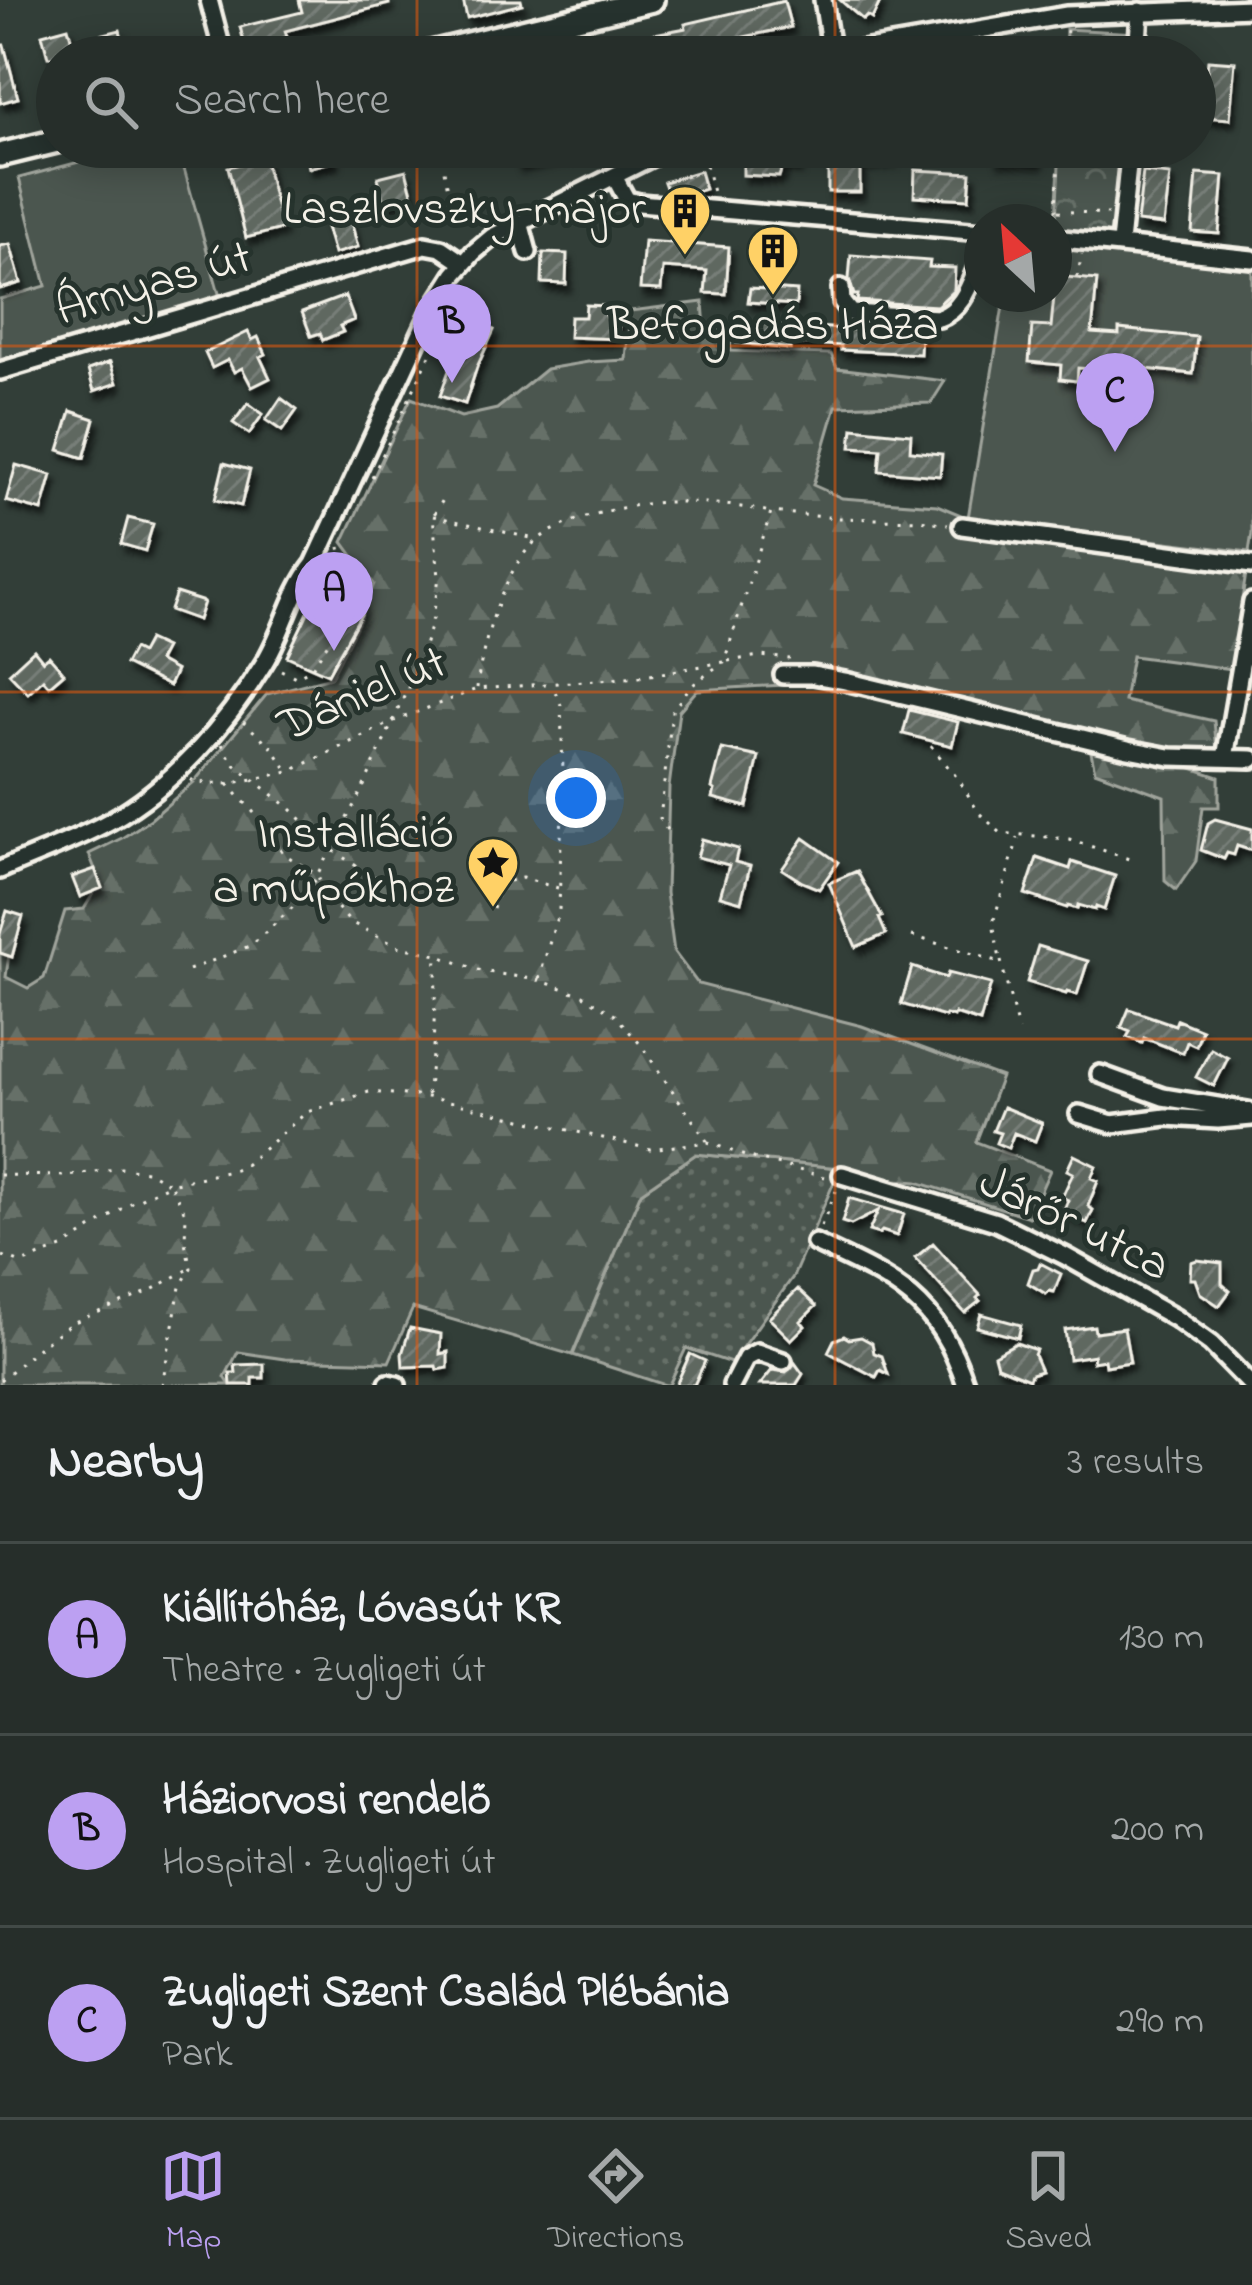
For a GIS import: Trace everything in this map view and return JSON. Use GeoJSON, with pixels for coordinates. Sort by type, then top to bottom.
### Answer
{"type":"FeatureCollection","features":[{"type":"Feature","properties":{"kind":"main road"},"geometry":{"type":"LineString","coordinates":[[502,36],[652,0]]}},
{"type":"Feature","properties":{"kind":"main road"},"geometry":{"type":"LineString","coordinates":[[0,155],[36,146]]}},
{"type":"Feature","properties":{"kind":"street"},"geometry":{"type":"LineString","coordinates":[[209,0],[218,36]]}},
{"type":"Feature","properties":{"kind":"street"},"geometry":{"type":"LineString","coordinates":[[823,0],[825,36]]}},
{"type":"Feature","properties":{"kind":"street"},"geometry":{"type":"LineString","coordinates":[[944,36],[1067,15],[1252,8]]}},
{"type":"Feature","properties":{"kind":"street"},"geometry":{"type":"LineString","coordinates":[[1138,36],[1140,11]]}},
{"type":"Feature","properties":{"kind":"street"},"geometry":{"type":"LineString","coordinates":[[0,869],[109,822],[182,767],[267,659],[430,314],[464,263],[483,244],[520,222],[630,168]]}},
{"type":"Feature","properties":{"kind":"street"},"geometry":{"type":"LineString","coordinates":[[1120,243],[1128,168]]}},
{"type":"Feature","properties":{"kind":"street"},"geometry":{"type":"LineString","coordinates":[[614,176],[627,200],[964,231]]}},
{"type":"Feature","properties":{"kind":"street"},"geometry":{"type":"LineString","coordinates":[[520,222],[528,252]]}},
{"type":"Feature","properties":{"kind":"street"},"geometry":{"type":"LineString","coordinates":[[1072,239],[1252,259]]}},
{"type":"Feature","properties":{"kind":"street","name":"Árnyas út"},"geometry":{"type":"LineString","coordinates":[[0,371],[424,245],[442,248],[464,263]]}},
{"type":"Feature","properties":{"kind":"street"},"geometry":{"type":"LineString","coordinates":[[841,288],[842,302],[850,313],[945,317],[964,294]]}},
{"type":"Feature","properties":{"kind":"street"},"geometry":{"type":"LineString","coordinates":[[962,526],[1252,565]]}},
{"type":"Feature","properties":{"kind":"street"},"geometry":{"type":"LineString","coordinates":[[1225,758],[1252,602]]}},
{"type":"Feature","properties":{"kind":"street"},"geometry":{"type":"LineString","coordinates":[[783,675],[845,681],[1170,757],[1252,759]]}},
{"type":"Feature","properties":{"kind":"street"},"geometry":{"type":"LineString","coordinates":[[1100,1073],[1163,1096],[1252,1114]]}},
{"type":"Feature","properties":{"kind":"street"},"geometry":{"type":"LineString","coordinates":[[1079,1114],[1112,1124],[1252,1114]]}},
{"type":"Feature","properties":{"kind":"street","name":"Járőr utca"},"geometry":{"type":"LineString","coordinates":[[842,1175],[996,1222],[1065,1256],[1175,1318],[1210,1344],[1251,1385]]}},
{"type":"Feature","properties":{"kind":"street"},"geometry":{"type":"LineString","coordinates":[[815,1243],[888,1277],[918,1301],[944,1334],[966,1385]]}},
{"type":"Feature","properties":{"kind":"street"},"geometry":{"type":"LineString","coordinates":[[732,1385],[746,1358],[757,1352],[783,1360]]}},
{"type":"Feature","properties":{"kind":"path"},"geometry":{"type":"LineString","coordinates":[[1066,36],[1067,15]]}},
{"type":"Feature","properties":{"kind":"path"},"geometry":{"type":"LineString","coordinates":[[444,168],[457,226]]}},
{"type":"Feature","properties":{"kind":"path"},"geometry":{"type":"LineString","coordinates":[[707,168],[718,211]]}},
{"type":"Feature","properties":{"kind":"path"},"geometry":{"type":"LineString","coordinates":[[1056,204],[1059,168]]}},
{"type":"Feature","properties":{"kind":"path"},"geometry":{"type":"LineString","coordinates":[[1072,212],[1112,214]]}},
{"type":"Feature","properties":{"kind":"path"},"geometry":{"type":"LineString","coordinates":[[1086,220],[1088,213]]}},
{"type":"Feature","properties":{"kind":"path"},"geometry":{"type":"LineString","coordinates":[[1077,278],[1082,255]]}},
{"type":"Feature","properties":{"kind":"path"},"geometry":{"type":"LineString","coordinates":[[189,970],[252,944],[307,894],[394,722],[434,618],[439,577],[433,516],[446,495]]}},
{"type":"Feature","properties":{"kind":"path"},"geometry":{"type":"LineString","coordinates":[[477,689],[480,662],[517,561],[537,539],[577,520],[666,502],[962,526]]}},
{"type":"Feature","properties":{"kind":"path"},"geometry":{"type":"LineString","coordinates":[[667,830],[660,819],[672,711],[690,687],[724,662],[771,512]]}},
{"type":"Feature","properties":{"kind":"path"},"geometry":{"type":"LineString","coordinates":[[433,516],[537,539]]}},
{"type":"Feature","properties":{"kind":"path"},"geometry":{"type":"LineString","coordinates":[[276,668],[296,677],[311,669],[334,634],[352,589],[350,563],[341,557],[339,545]]}},
{"type":"Feature","properties":{"kind":"path","name":"Dániel út"},"geometry":{"type":"LineString","coordinates":[[182,767],[194,782],[227,784],[289,772],[477,689],[639,677],[760,656],[790,659]]}},
{"type":"Feature","properties":{"kind":"path"},"geometry":{"type":"LineString","coordinates":[[538,980],[559,910],[560,888],[561,705],[551,683]]}},
{"type":"Feature","properties":{"kind":"path"},"geometry":{"type":"LineString","coordinates":[[243,722],[270,745],[289,772]]}},
{"type":"Feature","properties":{"kind":"path"},"geometry":{"type":"LineString","coordinates":[[221,742],[233,763],[291,809],[331,849],[370,876],[430,884]]}},
{"type":"Feature","properties":{"kind":"path"},"geometry":{"type":"LineString","coordinates":[[931,746],[1001,833],[1069,839],[1136,861]]}},
{"type":"Feature","properties":{"kind":"path"},"geometry":{"type":"LineString","coordinates":[[227,784],[284,854],[317,875],[328,897],[350,922],[397,946],[583,995],[615,1015],[708,1142]]}},
{"type":"Feature","properties":{"kind":"path"},"geometry":{"type":"LineString","coordinates":[[1018,837],[993,923],[1018,1031]]}},
{"type":"Feature","properties":{"kind":"path"},"geometry":{"type":"LineString","coordinates":[[493,909],[500,883],[522,878],[560,888]]}},
{"type":"Feature","properties":{"kind":"path"},"geometry":{"type":"LineString","coordinates":[[912,937],[1000,959]]}},
{"type":"Feature","properties":{"kind":"path"},"geometry":{"type":"LineString","coordinates":[[427,1097],[437,955]]}},
{"type":"Feature","properties":{"kind":"path"},"geometry":{"type":"LineString","coordinates":[[0,1256],[21,1263],[62,1248],[170,1184],[240,1169],[307,1112],[369,1092],[427,1097],[650,1149],[708,1142],[829,1178],[842,1175]]}},
{"type":"Feature","properties":{"kind":"path"},"geometry":{"type":"LineString","coordinates":[[0,1175],[69,1176],[121,1168],[147,1171],[170,1184],[186,1214],[184,1242],[191,1268],[180,1287],[162,1385]]}},
{"type":"Feature","properties":{"kind":"path"},"geometry":{"type":"LineString","coordinates":[[815,1243],[842,1175]]}},
{"type":"Feature","properties":{"kind":"path"},"geometry":{"type":"LineString","coordinates":[[0,1380],[72,1323],[148,1292],[191,1268]]}},
{"type":"Feature","properties":{"kind":"green space"},"geometry":{"type":"Polygon","coordinates":[[[1066,29],[1135,33],[1135,36],[1066,36],[1066,29]]]}},
{"type":"Feature","properties":{"kind":"green space"},"geometry":{"type":"Polygon","coordinates":[[[56,168],[184,168],[220,297],[0,360],[0,299],[46,286],[19,178],[56,168]]]}},
{"type":"Feature","properties":{"kind":"green space"},"geometry":{"type":"Polygon","coordinates":[[[1059,168],[1125,168],[1120,243],[1072,239],[1072,204],[1057,204],[1059,168]]]}},
{"type":"Feature","properties":{"kind":"green space"},"geometry":{"type":"Polygon","coordinates":[[[1072,249],[1252,269],[1249,552],[968,518],[1002,312],[1072,312],[1072,249]]]}},
{"type":"Feature","properties":{"kind":"green space"},"geometry":{"type":"Polygon","coordinates":[[[703,302],[705,329],[729,328],[731,351],[831,354],[837,368],[945,381],[931,403],[836,406],[813,485],[842,498],[937,505],[968,518],[1249,552],[1232,669],[1132,656],[1124,701],[1214,721],[1217,750],[1194,752],[1192,768],[1219,777],[1219,807],[1203,807],[1196,861],[1176,890],[1165,881],[1164,796],[1095,771],[1087,733],[835,682],[697,690],[679,711],[669,787],[666,893],[674,952],[698,984],[862,1026],[1001,1077],[976,1142],[1050,1170],[1029,1217],[917,1182],[860,1177],[840,1168],[696,1154],[641,1192],[572,1355],[413,1308],[389,1362],[285,1359],[238,1352],[225,1377],[230,1385],[0,1385],[0,944],[9,954],[6,977],[28,988],[44,978],[65,911],[84,909],[100,882],[89,854],[151,819],[194,782],[267,694],[331,677],[374,584],[343,542],[411,398],[461,417],[497,409],[546,369],[626,360],[630,311],[703,302]]]}},
{"type":"Feature","properties":{"kind":"green space"},"geometry":{"type":"Polygon","coordinates":[[[696,1154],[840,1168],[793,1277],[731,1363],[686,1348],[669,1385],[573,1355],[641,1192],[696,1154]]]}},
{"type":"Feature","properties":{"kind":"building"},"geometry":{"type":"Polygon","coordinates":[[[299,0],[389,0],[389,4],[285,31],[287,36],[242,36],[240,27],[302,12],[299,0]]]}},
{"type":"Feature","properties":{"kind":"building"},"geometry":{"type":"Polygon","coordinates":[[[463,0],[521,0],[522,4],[467,18],[463,0]]]}},
{"type":"Feature","properties":{"kind":"building"},"geometry":{"type":"Polygon","coordinates":[[[840,0],[881,0],[872,19],[863,20],[840,0]]]}},
{"type":"Feature","properties":{"kind":"building"},"geometry":{"type":"Polygon","coordinates":[[[784,1],[791,27],[749,36],[644,36],[686,28],[685,24],[784,1]]]}},
{"type":"Feature","properties":{"kind":"building"},"geometry":{"type":"Polygon","coordinates":[[[68,27],[70,36],[43,36],[68,27]]]}},
{"type":"Feature","properties":{"kind":"building"},"geometry":{"type":"Polygon","coordinates":[[[0,45],[4,45],[18,98],[0,103],[0,45]]]}},
{"type":"Feature","properties":{"kind":"building"},"geometry":{"type":"Polygon","coordinates":[[[1216,61],[1235,62],[1230,119],[1216,118],[1216,61]]]}},
{"type":"Feature","properties":{"kind":"building"},"geometry":{"type":"Polygon","coordinates":[[[228,168],[267,168],[282,229],[246,238],[228,168]]]}},
{"type":"Feature","properties":{"kind":"building"},"geometry":{"type":"Polygon","coordinates":[[[743,168],[782,168],[779,177],[743,175],[743,168]]]}},
{"type":"Feature","properties":{"kind":"building"},"geometry":{"type":"Polygon","coordinates":[[[828,168],[860,168],[860,192],[828,192],[828,168]]]}},
{"type":"Feature","properties":{"kind":"building"},"geometry":{"type":"Polygon","coordinates":[[[406,170],[413,197],[384,204],[378,177],[406,170]]]}},
{"type":"Feature","properties":{"kind":"building"},"geometry":{"type":"Polygon","coordinates":[[[915,170],[971,173],[969,199],[914,196],[915,170]]]}},
{"type":"Feature","properties":{"kind":"building"},"geometry":{"type":"Polygon","coordinates":[[[700,171],[705,189],[686,195],[668,193],[664,182],[700,171]]]}},
{"type":"Feature","properties":{"kind":"building"},"geometry":{"type":"Polygon","coordinates":[[[1143,172],[1170,175],[1164,225],[1137,222],[1143,172]]]}},
{"type":"Feature","properties":{"kind":"building"},"geometry":{"type":"Polygon","coordinates":[[[1197,174],[1224,176],[1219,234],[1192,232],[1197,174]]]}},
{"type":"Feature","properties":{"kind":"building"},"geometry":{"type":"Polygon","coordinates":[[[345,200],[358,247],[334,254],[320,207],[345,200]]]}},
{"type":"Feature","properties":{"kind":"building","name":"Laszlovszky-major"},"geometry":{"type":"Polygon","coordinates":[[[644,241],[729,247],[726,294],[705,293],[707,271],[663,268],[661,290],[640,289],[644,241]]]}},
{"type":"Feature","properties":{"kind":"building"},"geometry":{"type":"Polygon","coordinates":[[[10,244],[21,283],[0,289],[0,246],[10,244]]]}},
{"type":"Feature","properties":{"kind":"building"},"geometry":{"type":"Polygon","coordinates":[[[543,253],[567,254],[566,284],[542,283],[543,253]]]}},
{"type":"Feature","properties":{"kind":"building"},"geometry":{"type":"Polygon","coordinates":[[[851,255],[930,261],[929,267],[955,268],[954,290],[937,306],[857,301],[849,279],[851,255]]]}},
{"type":"Feature","properties":{"kind":"building"},"geometry":{"type":"Polygon","coordinates":[[[1072,278],[1097,280],[1092,333],[1119,335],[1119,329],[1197,337],[1193,374],[1108,365],[1108,370],[1078,368],[1077,381],[1060,379],[1061,365],[1029,362],[1032,326],[1051,327],[1052,312],[1072,312],[1072,278]]]}},
{"type":"Feature","properties":{"kind":"building","name":"Befogadás Háza"},"geometry":{"type":"Polygon","coordinates":[[[750,288],[797,291],[796,305],[748,302],[750,288]]]}},
{"type":"Feature","properties":{"kind":"building"},"geometry":{"type":"Polygon","coordinates":[[[345,296],[354,320],[340,326],[343,332],[323,340],[320,333],[311,336],[302,312],[345,296]]]}},
{"type":"Feature","properties":{"kind":"building"},"geometry":{"type":"Polygon","coordinates":[[[586,305],[606,306],[606,317],[619,318],[618,339],[569,337],[570,317],[585,317],[586,305]]]}},
{"type":"Feature","properties":{"kind":"building"},"geometry":{"type":"Polygon","coordinates":[[[472,320],[494,330],[465,404],[440,396],[472,320]]]}},
{"type":"Feature","properties":{"kind":"building"},"geometry":{"type":"Polygon","coordinates":[[[739,322],[921,334],[920,354],[737,343],[739,322]]]}},
{"type":"Feature","properties":{"kind":"building"},"geometry":{"type":"Polygon","coordinates":[[[248,332],[252,340],[258,337],[266,354],[260,357],[270,378],[252,387],[242,368],[234,372],[228,360],[212,368],[205,353],[248,332]]]}},
{"type":"Feature","properties":{"kind":"building"},"geometry":{"type":"Polygon","coordinates":[[[110,362],[117,383],[94,391],[88,370],[110,362]]]}},
{"type":"Feature","properties":{"kind":"building"},"geometry":{"type":"Polygon","coordinates":[[[281,398],[297,410],[282,431],[266,420],[281,398]]]}},
{"type":"Feature","properties":{"kind":"building"},"geometry":{"type":"Polygon","coordinates":[[[248,403],[263,414],[249,434],[233,423],[248,403]]]}},
{"type":"Feature","properties":{"kind":"building"},"geometry":{"type":"Polygon","coordinates":[[[71,411],[95,419],[84,458],[59,450],[71,411]]]}},
{"type":"Feature","properties":{"kind":"building"},"geometry":{"type":"Polygon","coordinates":[[[853,428],[911,434],[910,451],[942,454],[940,476],[879,471],[881,449],[851,447],[853,428]]]}},
{"type":"Feature","properties":{"kind":"building"},"geometry":{"type":"Polygon","coordinates":[[[224,463],[250,470],[241,506],[215,500],[224,463]]]}},
{"type":"Feature","properties":{"kind":"building"},"geometry":{"type":"Polygon","coordinates":[[[16,465],[52,475],[42,511],[6,501],[16,465]]]}},
{"type":"Feature","properties":{"kind":"building"},"geometry":{"type":"Polygon","coordinates":[[[128,518],[153,524],[145,551],[121,544],[128,518]]]}},
{"type":"Feature","properties":{"kind":"building"},"geometry":{"type":"Polygon","coordinates":[[[337,568],[346,572],[349,583],[343,595],[361,602],[361,614],[328,674],[287,656],[327,573],[337,568]]]}},
{"type":"Feature","properties":{"kind":"building"},"geometry":{"type":"Polygon","coordinates":[[[176,593],[204,602],[198,620],[170,610],[176,593]]]}},
{"type":"Feature","properties":{"kind":"building"},"geometry":{"type":"Polygon","coordinates":[[[148,640],[165,648],[158,661],[176,671],[169,686],[125,664],[133,649],[141,653],[148,640]]]}},
{"type":"Feature","properties":{"kind":"building"},"geometry":{"type":"Polygon","coordinates":[[[34,650],[43,661],[49,656],[64,673],[49,686],[43,679],[28,693],[9,673],[34,650]]]}},
{"type":"Feature","properties":{"kind":"building"},"geometry":{"type":"Polygon","coordinates":[[[909,710],[958,722],[952,746],[903,734],[909,710]]]}},
{"type":"Feature","properties":{"kind":"building"},"geometry":{"type":"Polygon","coordinates":[[[722,749],[759,757],[747,807],[713,798],[722,749]]]}},
{"type":"Feature","properties":{"kind":"building"},"geometry":{"type":"Polygon","coordinates":[[[1215,819],[1252,829],[1252,851],[1237,846],[1234,855],[1227,853],[1224,859],[1201,850],[1208,823],[1215,819]]]}},
{"type":"Feature","properties":{"kind":"building"},"geometry":{"type":"Polygon","coordinates":[[[804,838],[838,862],[819,889],[782,869],[804,838]]]}},
{"type":"Feature","properties":{"kind":"building"},"geometry":{"type":"Polygon","coordinates":[[[702,839],[738,849],[735,862],[750,866],[741,902],[720,896],[729,865],[697,857],[702,839]]]}},
{"type":"Feature","properties":{"kind":"building"},"geometry":{"type":"Polygon","coordinates":[[[1037,858],[1070,869],[1072,862],[1115,876],[1104,910],[1067,908],[1025,894],[1037,858]]]}},
{"type":"Feature","properties":{"kind":"building"},"geometry":{"type":"Polygon","coordinates":[[[95,869],[102,888],[80,897],[72,877],[95,869]]]}},
{"type":"Feature","properties":{"kind":"building"},"geometry":{"type":"Polygon","coordinates":[[[857,871],[886,934],[856,947],[829,883],[857,871]]]}},
{"type":"Feature","properties":{"kind":"building"},"geometry":{"type":"Polygon","coordinates":[[[7,911],[23,916],[12,957],[0,953],[7,911]]]}},
{"type":"Feature","properties":{"kind":"building"},"geometry":{"type":"Polygon","coordinates":[[[1038,946],[1088,961],[1077,995],[1027,982],[1038,946]]]}},
{"type":"Feature","properties":{"kind":"building"},"geometry":{"type":"Polygon","coordinates":[[[912,967],[946,978],[948,973],[991,984],[980,1022],[901,1004],[912,967]]]}},
{"type":"Feature","properties":{"kind":"building"},"geometry":{"type":"Polygon","coordinates":[[[1129,1009],[1202,1030],[1196,1046],[1187,1042],[1183,1053],[1144,1038],[1142,1043],[1127,1037],[1130,1032],[1121,1028],[1129,1009]]]}},
{"type":"Feature","properties":{"kind":"building"},"geometry":{"type":"Polygon","coordinates":[[[1211,1049],[1228,1058],[1214,1086],[1196,1077],[1211,1049]]]}},
{"type":"Feature","properties":{"kind":"building"},"geometry":{"type":"Polygon","coordinates":[[[1003,1107],[1042,1123],[1035,1141],[1014,1133],[1008,1148],[996,1143],[1000,1133],[993,1131],[1003,1107]]]}},
{"type":"Feature","properties":{"kind":"building"},"geometry":{"type":"Polygon","coordinates":[[[1074,1155],[1096,1166],[1091,1178],[1098,1181],[1087,1223],[1063,1212],[1068,1200],[1062,1197],[1073,1173],[1067,1170],[1074,1155]]]}},
{"type":"Feature","properties":{"kind":"building"},"geometry":{"type":"Polygon","coordinates":[[[849,1198],[904,1214],[897,1236],[869,1231],[878,1211],[851,1225],[842,1222],[849,1198]]]}},
{"type":"Feature","properties":{"kind":"building"},"geometry":{"type":"Polygon","coordinates":[[[933,1243],[980,1295],[980,1301],[965,1313],[915,1258],[933,1243]]]}},
{"type":"Feature","properties":{"kind":"building"},"geometry":{"type":"Polygon","coordinates":[[[1191,1262],[1222,1263],[1222,1284],[1230,1291],[1219,1306],[1190,1279],[1191,1262]]]}},
{"type":"Feature","properties":{"kind":"building"},"geometry":{"type":"Polygon","coordinates":[[[1040,1263],[1061,1274],[1054,1292],[1046,1294],[1028,1283],[1040,1263]]]}},
{"type":"Feature","properties":{"kind":"building"},"geometry":{"type":"Polygon","coordinates":[[[798,1289],[816,1306],[791,1340],[769,1318],[798,1289]]]}},
{"type":"Feature","properties":{"kind":"building"},"geometry":{"type":"Polygon","coordinates":[[[981,1314],[1021,1325],[1018,1338],[977,1327],[981,1314]]]}},
{"type":"Feature","properties":{"kind":"building"},"geometry":{"type":"Polygon","coordinates":[[[1094,1326],[1095,1332],[1124,1328],[1130,1362],[1105,1366],[1104,1360],[1093,1362],[1094,1355],[1069,1359],[1065,1330],[1094,1326]]]}},
{"type":"Feature","properties":{"kind":"building"},"geometry":{"type":"Polygon","coordinates":[[[410,1328],[441,1334],[440,1354],[448,1352],[448,1368],[403,1367],[410,1328]]]}},
{"type":"Feature","properties":{"kind":"building"},"geometry":{"type":"Polygon","coordinates":[[[844,1336],[872,1343],[888,1374],[880,1370],[876,1377],[828,1352],[834,1340],[844,1336]]]}},
{"type":"Feature","properties":{"kind":"building"},"geometry":{"type":"Polygon","coordinates":[[[1016,1343],[1036,1350],[1041,1371],[1029,1379],[997,1366],[994,1355],[1016,1343]]]}},
{"type":"Feature","properties":{"kind":"building"},"geometry":{"type":"Polygon","coordinates":[[[690,1354],[705,1361],[694,1385],[676,1385],[690,1354]]]}},
{"type":"Feature","properties":{"kind":"building"},"geometry":{"type":"Polygon","coordinates":[[[795,1363],[803,1374],[796,1385],[760,1385],[772,1370],[786,1372],[795,1363]]]}},
{"type":"Feature","properties":{"kind":"building"},"geometry":{"type":"Polygon","coordinates":[[[264,1364],[264,1378],[253,1378],[253,1385],[231,1385],[235,1365],[264,1364]]]}},
{"type":"Feature","properties":{"kind":"place","name":"Laszlovszky-major"},"geometry":{"type":"Point","coordinates":[685,257]}},
{"type":"Feature","properties":{"kind":"place","name":"Befogadás Háza"},"geometry":{"type":"Point","coordinates":[773,297]}},
{"type":"Feature","properties":{"kind":"place","name":"Háziorvosi rendelő"},"geometry":{"type":"Point","coordinates":[452,383]}},
{"type":"Feature","properties":{"kind":"place","name":"Zugligeti Szent Család Plébánia"},"geometry":{"type":"Point","coordinates":[1115,452]}},
{"type":"Feature","properties":{"kind":"place","name":"Kiállítóház, Lóvasút KR"},"geometry":{"type":"Point","coordinates":[334,651]}},
{"type":"Feature","properties":{"kind":"place","name":"Installáció a műpókhoz"},"geometry":{"type":"Point","coordinates":[493,909]}}]}
